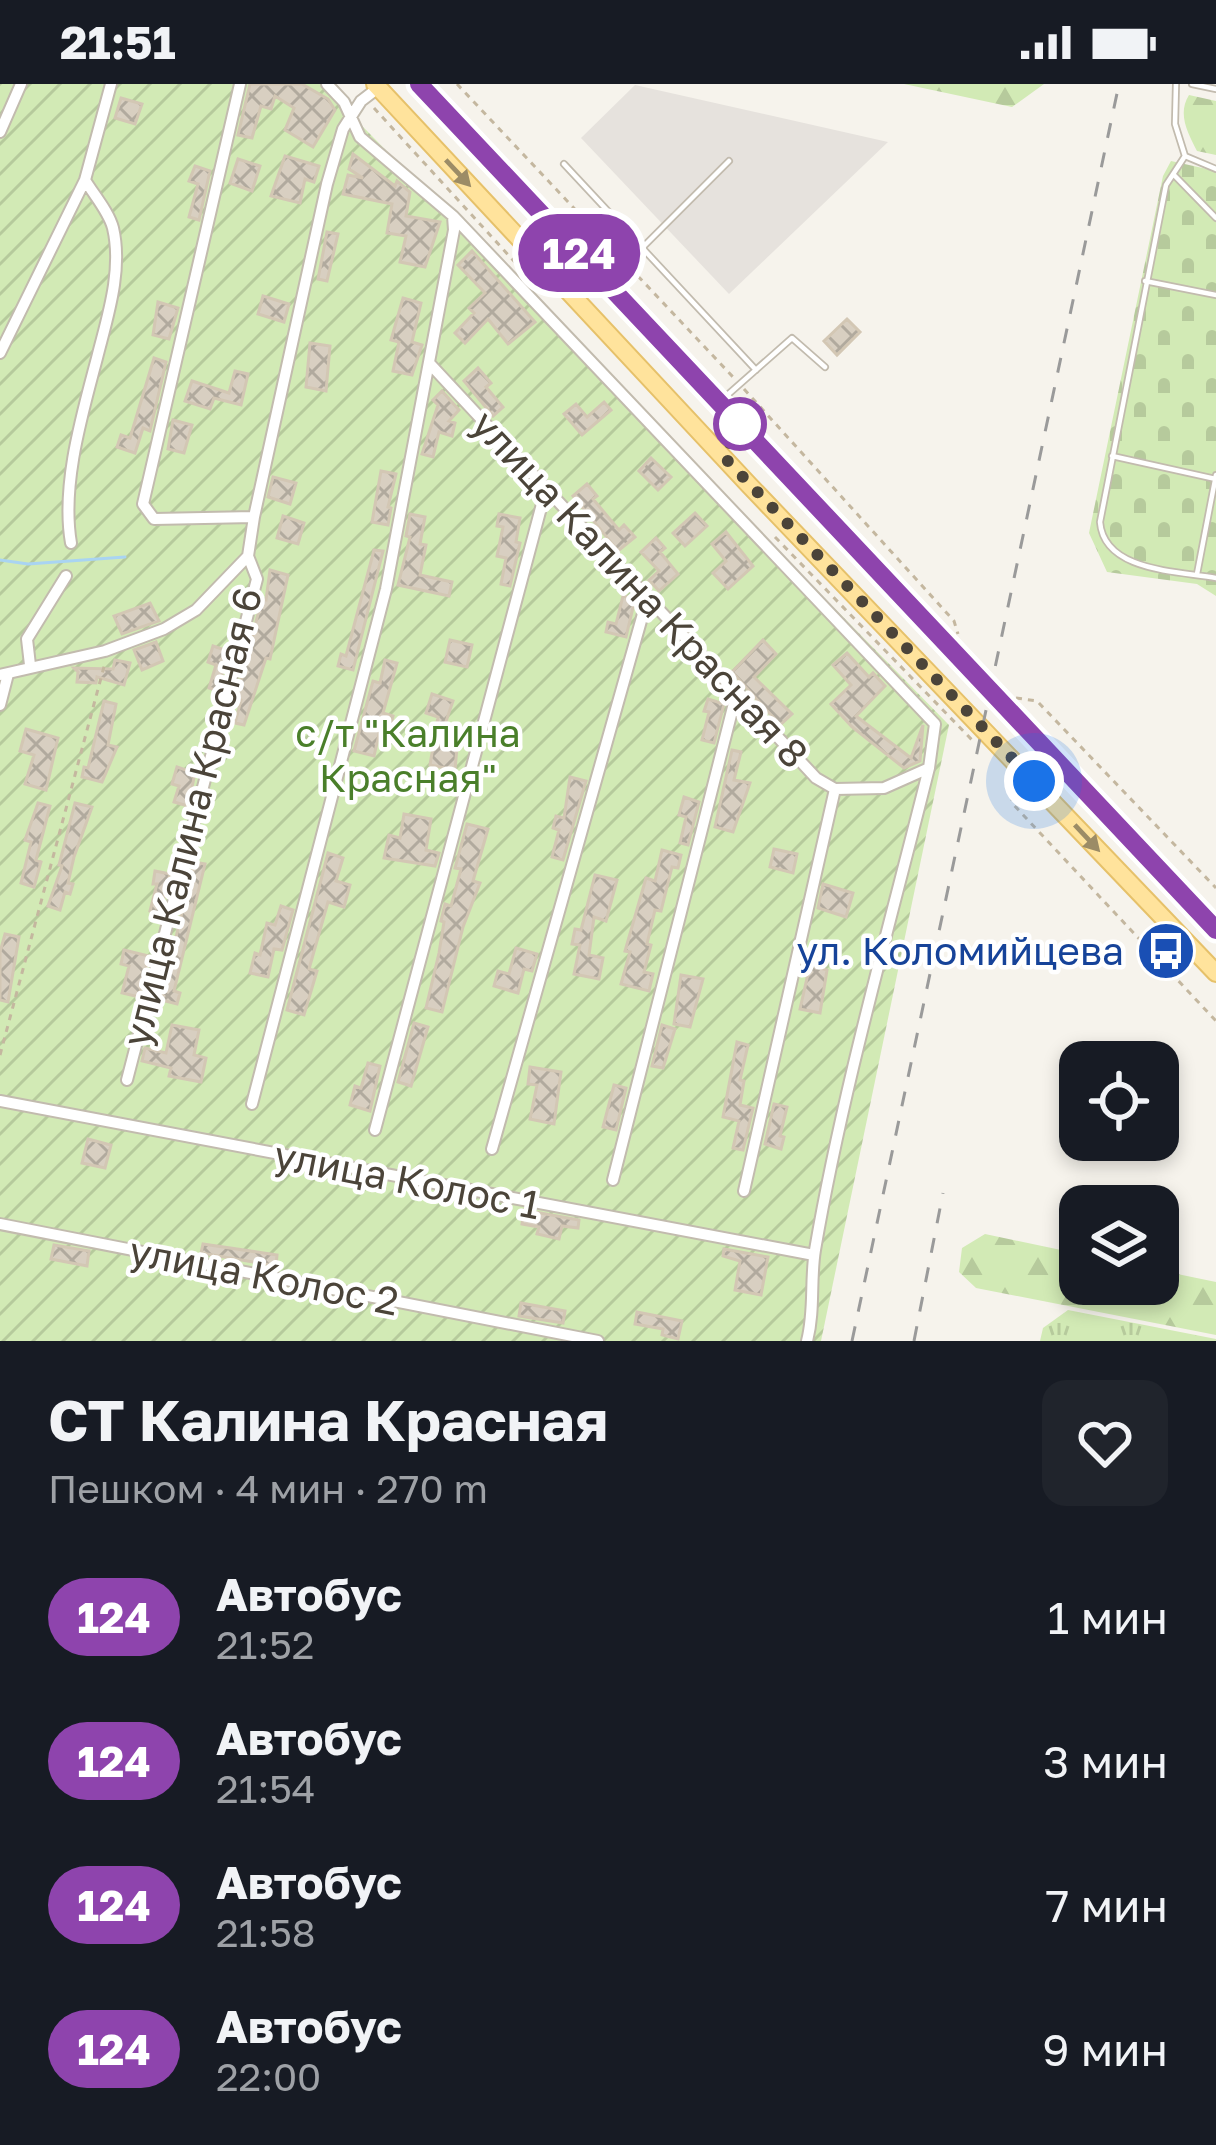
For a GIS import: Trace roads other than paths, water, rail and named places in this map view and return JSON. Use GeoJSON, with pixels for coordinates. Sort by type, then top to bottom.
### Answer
{"type":"FeatureCollection","features":[{"type":"Feature","properties":{"kind":"main road"},"geometry":{"type":"LineString","coordinates":[[419,84],[1216,929]]}},
{"type":"Feature","properties":{"kind":"main road"},"geometry":{"type":"LineString","coordinates":[[376,86],[1216,973]]}},
{"type":"Feature","properties":{"kind":"street"},"geometry":{"type":"LineString","coordinates":[[0,132],[21,84]]}},
{"type":"Feature","properties":{"kind":"street"},"geometry":{"type":"LineString","coordinates":[[0,353],[85,180],[111,84]]}},
{"type":"Feature","properties":{"kind":"street"},"geometry":{"type":"LineString","coordinates":[[240,84],[142,504],[154,519],[254,518]]}},
{"type":"Feature","properties":{"kind":"street"},"geometry":{"type":"LineString","coordinates":[[327,84],[344,101],[360,137],[453,216],[934,724]]}},
{"type":"Feature","properties":{"kind":"street","name":"улица Калина Красная 6"},"geometry":{"type":"LineString","coordinates":[[127,1079],[256,579],[248,556],[254,518],[327,184],[348,117],[376,86]]}},
{"type":"Feature","properties":{"kind":"street"},"geometry":{"type":"LineString","coordinates":[[71,543],[66,514],[96,358],[108,321],[114,261],[111,221],[85,180]]}},
{"type":"Feature","properties":{"kind":"street"},"geometry":{"type":"LineString","coordinates":[[252,1104],[386,589],[453,216]]}},
{"type":"Feature","properties":{"kind":"street","name":"улица Калина Красная 8"},"geometry":{"type":"LineString","coordinates":[[430,364],[816,778],[835,789],[884,788],[928,768]]}},
{"type":"Feature","properties":{"kind":"street"},"geometry":{"type":"LineString","coordinates":[[375,1130],[549,490]]}},
{"type":"Feature","properties":{"kind":"street","name":"улица Калина Красная 6"},"geometry":{"type":"LineString","coordinates":[[4,675],[30,665],[104,651],[164,628],[196,610],[248,556]]}},
{"type":"Feature","properties":{"kind":"street"},"geometry":{"type":"LineString","coordinates":[[30,665],[27,639],[66,576]]}},
{"type":"Feature","properties":{"kind":"street"},"geometry":{"type":"LineString","coordinates":[[492,1149],[648,596]]}},
{"type":"Feature","properties":{"kind":"street"},"geometry":{"type":"LineString","coordinates":[[0,705],[4,675]]}},
{"type":"Feature","properties":{"kind":"street"},"geometry":{"type":"LineString","coordinates":[[613,1180],[733,707],[741,695]]}},
{"type":"Feature","properties":{"kind":"street"},"geometry":{"type":"LineString","coordinates":[[807,1341],[814,1311],[814,1256],[862,1038],[928,768],[934,724],[952,695]]}},
{"type":"Feature","properties":{"kind":"street"},"geometry":{"type":"LineString","coordinates":[[745,1191],[835,789]]}},
{"type":"Feature","properties":{"kind":"street","name":"улица Колос 1"},"geometry":{"type":"LineString","coordinates":[[0,1101],[814,1256]]}},
{"type":"Feature","properties":{"kind":"street","name":"улица Колос 2"},"geometry":{"type":"LineString","coordinates":[[0,1225],[598,1341]]}},
{"type":"Feature","properties":{"kind":"lane"},"geometry":{"type":"LineString","coordinates":[[1177,84],[1175,124],[1185,156],[1216,169]]}},
{"type":"Feature","properties":{"kind":"lane"},"geometry":{"type":"LineString","coordinates":[[1192,84],[1216,89]]}},
{"type":"Feature","properties":{"kind":"lane"},"geometry":{"type":"LineString","coordinates":[[1185,156],[1166,185],[1100,522],[1107,543],[1127,561],[1216,578]]}},
{"type":"Feature","properties":{"kind":"lane"},"geometry":{"type":"LineString","coordinates":[[642,248],[729,161]]}},
{"type":"Feature","properties":{"kind":"lane"},"geometry":{"type":"LineString","coordinates":[[564,164],[755,370]]}},
{"type":"Feature","properties":{"kind":"lane"},"geometry":{"type":"LineString","coordinates":[[1172,174],[1216,218]]}},
{"type":"Feature","properties":{"kind":"lane"},"geometry":{"type":"LineString","coordinates":[[1145,281],[1216,295]]}},
{"type":"Feature","properties":{"kind":"lane"},"geometry":{"type":"LineString","coordinates":[[720,402],[792,338],[825,367]]}},
{"type":"Feature","properties":{"kind":"lane"},"geometry":{"type":"LineString","coordinates":[[1112,456],[1216,478],[1198,574]]}},
{"type":"Feature","properties":{"kind":"waterway"},"geometry":{"type":"LineString","coordinates":[[0,560],[28,564],[125,557]]}},
{"type":"Feature","properties":{"kind":"railway"},"geometry":{"type":"LineString","coordinates":[[852,1341],[1119,84]]}},
{"type":"Feature","properties":{"kind":"railway"},"geometry":{"type":"LineString","coordinates":[[914,1341],[943,1193]]}},
{"type":"Feature","properties":{"kind":"place","name":"ул. Коломийцева"},"geometry":{"type":"Point","coordinates":[1166,951]}},
{"type":"Feature","properties":{"kind":"park label","name":"с/т \"Калина Красная\""},"geometry":{"type":"Point","coordinates":[408,756]}}]}
